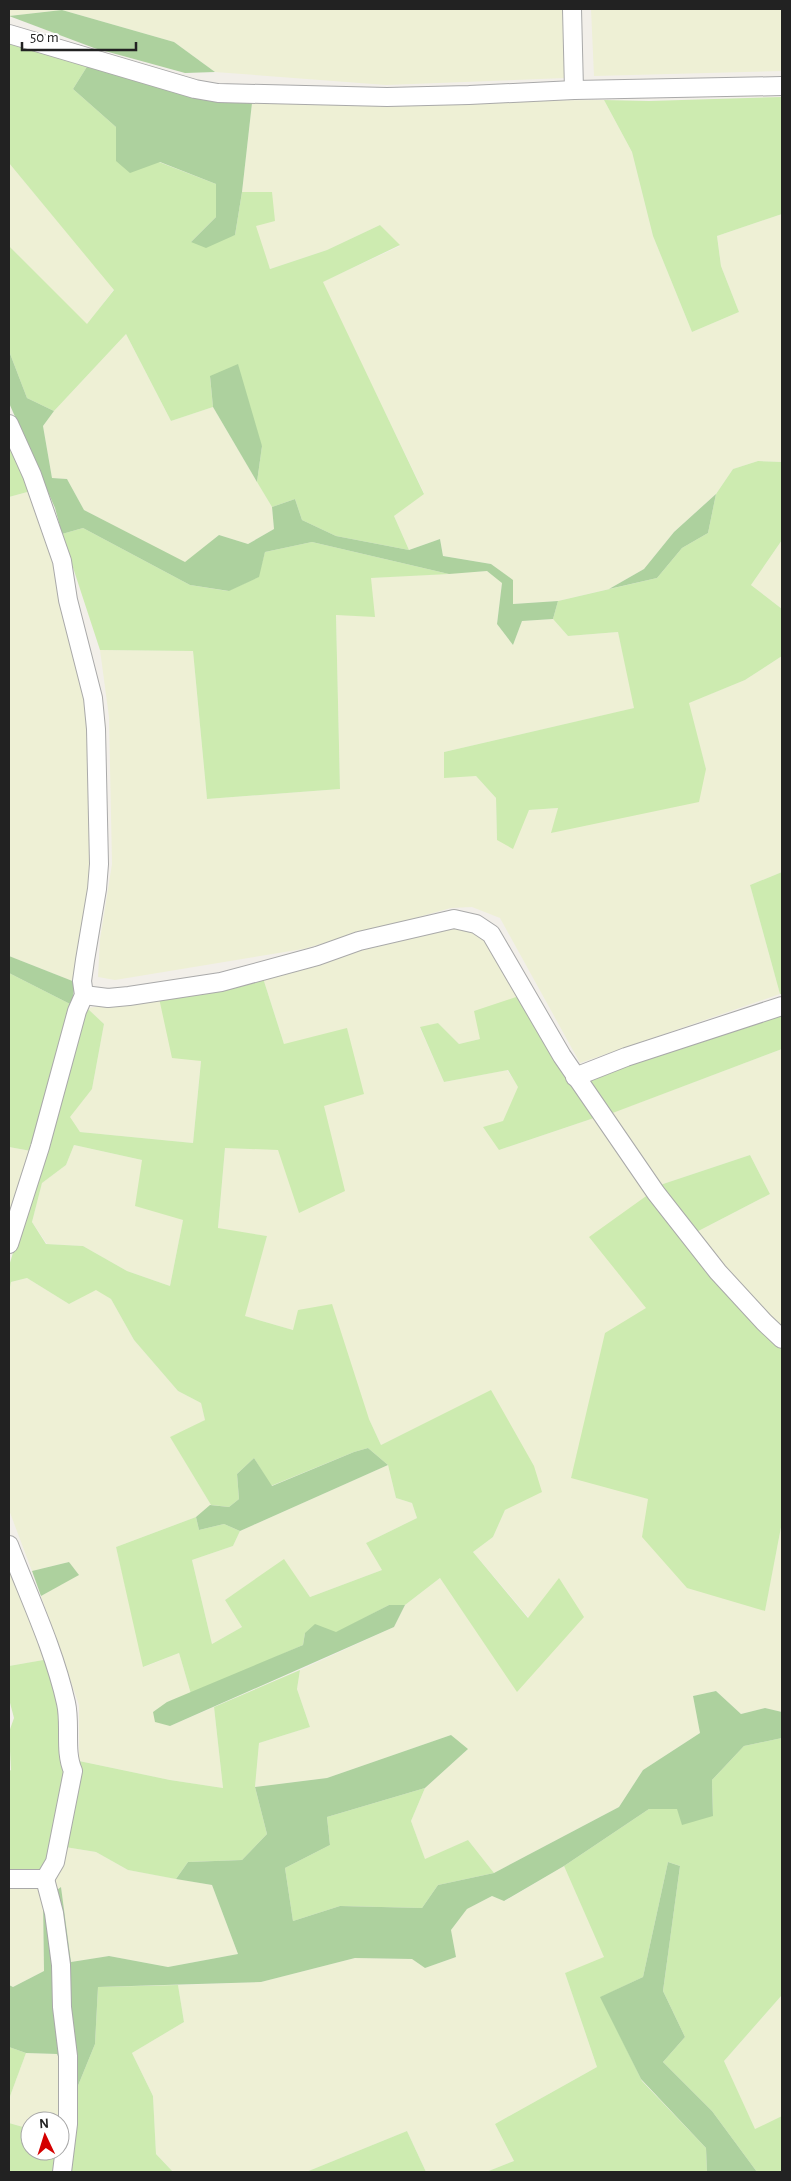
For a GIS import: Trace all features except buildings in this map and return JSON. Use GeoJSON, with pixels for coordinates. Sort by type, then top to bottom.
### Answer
{"type":"FeatureCollection","features":[{"type":"Feature","properties":{"kind":"street"},"geometry":{"type":"LineString","coordinates":[[572,9],[574,90]]}},
{"type":"Feature","properties":{"kind":"street"},"geometry":{"type":"LineString","coordinates":[[9,34],[196,89],[218,93],[387,97],[574,90],[782,86]]}},
{"type":"Feature","properties":{"kind":"street"},"geometry":{"type":"LineString","coordinates":[[9,424],[32,475],[62,561],[68,600],[93,698],[96,729],[99,864],[97,889],[84,960],[82,981],[84,995],[77,1010],[40,1147],[9,1244]]}},
{"type":"Feature","properties":{"kind":"street"},"geometry":{"type":"LineString","coordinates":[[84,995],[108,998],[221,982],[317,956],[359,941],[454,919],[476,924],[491,934],[576,1077],[656,1193],[718,1272],[782,1339]]}},
{"type":"Feature","properties":{"kind":"street"},"geometry":{"type":"LineString","coordinates":[[576,1077],[626,1057],[782,1006]]}},
{"type":"Feature","properties":{"kind":"street"},"geometry":{"type":"LineString","coordinates":[[9,1545],[48,1645],[67,1704],[70,1733],[69,1763],[73,1771],[55,1862],[45,1879],[54,1913],[61,1965],[68,2056],[68,2124],[62,2172]]}},
{"type":"Feature","properties":{"kind":"street"},"geometry":{"type":"LineString","coordinates":[[9,1880],[45,1879]]}},
{"type":"Feature","properties":{"kind":"green space"},"geometry":{"type":"Polygon","coordinates":[[[9,9],[563,9],[566,78],[386,85],[215,72],[174,42],[62,10],[9,16],[9,9]]]}},
{"type":"Feature","properties":{"kind":"green space"},"geometry":{"type":"Polygon","coordinates":[[[591,9],[782,9],[782,71],[594,76],[591,9]]]}},
{"type":"Feature","properties":{"kind":"green space"},"geometry":{"type":"Polygon","coordinates":[[[62,10],[174,42],[215,72],[185,73],[94,48],[9,16],[62,10]]]}},
{"type":"Feature","properties":{"kind":"green space"},"geometry":{"type":"Polygon","coordinates":[[[9,41],[88,65],[73,89],[116,127],[116,161],[159,162],[216,184],[216,217],[191,242],[235,235],[242,192],[272,192],[275,221],[256,226],[270,269],[327,250],[380,225],[400,245],[323,282],[424,494],[394,516],[409,550],[336,536],[302,520],[295,499],[272,507],[257,482],[262,446],[210,377],[213,407],[171,421],[126,334],[54,411],[27,398],[9,351],[9,246],[87,324],[114,290],[9,163],[9,41]]]}},
{"type":"Feature","properties":{"kind":"green space"},"geometry":{"type":"Polygon","coordinates":[[[88,65],[200,99],[252,103],[235,235],[206,248],[191,242],[216,217],[216,184],[160,162],[130,173],[116,161],[116,127],[73,89],[88,65]]]}},
{"type":"Feature","properties":{"kind":"green space"},"geometry":{"type":"Polygon","coordinates":[[[782,97],[782,214],[717,236],[721,266],[739,312],[692,332],[653,236],[632,152],[604,100],[649,101],[782,97]]]}},
{"type":"Feature","properties":{"kind":"green space"},"geometry":{"type":"Polygon","coordinates":[[[604,100],[632,152],[653,236],[692,332],[739,312],[721,266],[717,236],[782,214],[782,462],[758,461],[733,469],[716,494],[674,532],[644,569],[609,589],[558,601],[512,604],[512,580],[491,564],[443,556],[440,539],[409,550],[394,516],[424,493],[322,282],[400,246],[380,225],[327,250],[270,269],[242,192],[252,103],[604,100]]]}},
{"type":"Feature","properties":{"kind":"green space"},"geometry":{"type":"Polygon","coordinates":[[[9,163],[114,289],[87,325],[9,246],[9,163]]]}},
{"type":"Feature","properties":{"kind":"green space"},"geometry":{"type":"Polygon","coordinates":[[[126,334],[171,421],[213,407],[272,507],[274,529],[248,544],[219,535],[185,563],[84,510],[67,479],[52,478],[43,426],[54,411],[126,334]]]}},
{"type":"Feature","properties":{"kind":"green space"},"geometry":{"type":"Polygon","coordinates":[[[9,351],[27,398],[54,411],[43,426],[52,478],[67,479],[84,510],[185,562],[219,535],[248,544],[274,529],[272,507],[295,499],[302,520],[336,536],[409,550],[440,539],[443,556],[491,564],[513,580],[513,604],[558,601],[553,619],[522,621],[513,645],[497,624],[502,583],[487,571],[449,574],[312,542],[265,552],[259,577],[229,591],[190,585],[83,528],[62,534],[55,508],[9,403],[9,351]]]}},
{"type":"Feature","properties":{"kind":"green space"},"geometry":{"type":"Polygon","coordinates":[[[238,364],[262,446],[257,482],[213,407],[210,376],[238,364]]]}},
{"type":"Feature","properties":{"kind":"green space"},"geometry":{"type":"Polygon","coordinates":[[[9,437],[31,491],[9,497],[9,437]]]}},
{"type":"Feature","properties":{"kind":"green space"},"geometry":{"type":"Polygon","coordinates":[[[758,461],[782,462],[782,540],[751,585],[782,609],[782,656],[745,680],[689,703],[706,769],[699,802],[551,833],[558,808],[529,810],[513,849],[497,840],[496,798],[476,776],[444,778],[444,752],[634,708],[618,632],[568,636],[553,619],[558,601],[657,578],[682,548],[708,533],[716,494],[733,469],[758,461]]]}},
{"type":"Feature","properties":{"kind":"green space"},"geometry":{"type":"Polygon","coordinates":[[[31,491],[53,553],[91,718],[93,886],[75,982],[9,956],[9,497],[31,491]]]}},
{"type":"Feature","properties":{"kind":"green space"},"geometry":{"type":"Polygon","coordinates":[[[716,494],[708,533],[682,548],[657,578],[609,589],[644,569],[674,532],[716,494]]]}},
{"type":"Feature","properties":{"kind":"green space"},"geometry":{"type":"Polygon","coordinates":[[[83,528],[190,585],[228,591],[258,577],[265,552],[312,542],[449,574],[371,578],[375,617],[336,615],[340,789],[207,799],[193,651],[100,650],[62,534],[83,528]]]}},
{"type":"Feature","properties":{"kind":"green space"},"geometry":{"type":"Polygon","coordinates":[[[782,540],[782,609],[751,585],[782,540]]]}},
{"type":"Feature","properties":{"kind":"green space"},"geometry":{"type":"Polygon","coordinates":[[[487,571],[502,582],[497,624],[513,645],[522,621],[553,619],[568,636],[618,632],[635,708],[444,752],[476,776],[496,798],[497,840],[529,810],[558,808],[552,833],[706,769],[688,703],[745,680],[782,656],[782,872],[750,885],[780,994],[580,1063],[500,918],[472,907],[451,908],[303,949],[115,980],[98,977],[100,939],[112,864],[109,717],[100,650],[193,651],[207,799],[340,789],[336,615],[370,578],[487,571]]]}},
{"type":"Feature","properties":{"kind":"green space"},"geometry":{"type":"Polygon","coordinates":[[[782,872],[782,994],[780,994],[750,885],[782,872]]]}},
{"type":"Feature","properties":{"kind":"green space"},"geometry":{"type":"Polygon","coordinates":[[[447,925],[468,930],[485,940],[519,996],[480,1039],[459,1044],[438,1023],[420,1028],[444,1082],[507,1070],[519,1087],[503,1121],[499,1150],[594,1118],[620,1158],[632,1144],[609,1114],[782,1049],[782,1349],[736,1303],[681,1240],[770,1194],[750,1155],[663,1184],[646,1308],[571,1477],[649,1499],[765,1610],[782,1522],[782,1712],[765,1708],[741,1714],[716,1691],[693,1696],[700,1733],[643,1770],[619,1807],[494,1873],[468,1840],[425,1860],[411,1821],[425,1788],[467,1750],[451,1735],[327,1778],[255,1787],[259,1743],[310,1727],[297,1689],[300,1670],[394,1627],[405,1605],[440,1578],[517,1691],[529,1618],[473,1552],[493,1537],[505,1510],[491,1391],[381,1445],[369,1419],[293,1330],[244,1316],[267,1236],[218,1229],[225,1148],[278,1149],[284,1044],[263,978],[447,925]]]}},
{"type":"Feature","properties":{"kind":"green space"},"geometry":{"type":"Polygon","coordinates":[[[9,956],[75,982],[72,1005],[9,973],[9,956]]]}},
{"type":"Feature","properties":{"kind":"green space"},"geometry":{"type":"Polygon","coordinates":[[[9,973],[72,1005],[31,1151],[9,1147],[9,973]]]}},
{"type":"Feature","properties":{"kind":"green space"},"geometry":{"type":"Polygon","coordinates":[[[263,978],[284,1044],[347,1028],[364,1094],[324,1106],[345,1191],[299,1213],[278,1150],[225,1148],[218,1228],[267,1236],[245,1316],[293,1330],[298,1310],[332,1304],[369,1419],[381,1445],[491,1390],[534,1466],[542,1492],[505,1510],[493,1537],[473,1552],[528,1618],[559,1578],[584,1617],[517,1692],[440,1578],[405,1605],[389,1605],[336,1633],[305,1633],[303,1645],[191,1694],[179,1653],[143,1667],[116,1547],[196,1517],[199,1530],[224,1524],[240,1531],[233,1546],[192,1560],[212,1644],[242,1627],[225,1600],[284,1559],[310,1597],[382,1570],[366,1543],[417,1518],[412,1503],[396,1498],[388,1465],[368,1448],[271,1486],[254,1458],[237,1474],[239,1499],[229,1507],[211,1505],[170,1437],[205,1420],[201,1403],[178,1391],[134,1340],[111,1299],[96,1290],[69,1304],[27,1278],[11,1282],[9,1292],[9,1266],[87,1008],[104,1024],[92,1089],[70,1117],[80,1132],[193,1143],[201,1061],[172,1058],[159,998],[263,978]],[[74,1145],[66,1165],[42,1183],[32,1222],[46,1244],[83,1246],[127,1271],[170,1286],[183,1220],[135,1206],[142,1160],[74,1145]]]}},
{"type":"Feature","properties":{"kind":"green space"},"geometry":{"type":"Polygon","coordinates":[[[519,996],[568,1068],[594,1118],[499,1150],[483,1127],[503,1121],[518,1087],[508,1070],[444,1082],[420,1027],[438,1023],[459,1044],[480,1039],[474,1011],[519,996]]]}},
{"type":"Feature","properties":{"kind":"green space"},"geometry":{"type":"Polygon","coordinates":[[[159,998],[201,1060],[193,1143],[80,1132],[69,1117],[92,1089],[104,1024],[87,1008],[159,998]]]}},
{"type":"Feature","properties":{"kind":"green space"},"geometry":{"type":"Polygon","coordinates":[[[782,1012],[782,1049],[610,1114],[589,1078],[782,1012]]]}},
{"type":"Feature","properties":{"kind":"green space"},"geometry":{"type":"Polygon","coordinates":[[[74,1145],[142,1160],[183,1220],[170,1286],[127,1271],[83,1246],[47,1244],[32,1222],[42,1183],[66,1165],[74,1145]]]}},
{"type":"Feature","properties":{"kind":"green space"},"geometry":{"type":"Polygon","coordinates":[[[9,1147],[31,1151],[9,1222],[9,1147]]]}},
{"type":"Feature","properties":{"kind":"green space"},"geometry":{"type":"Polygon","coordinates":[[[750,1155],[770,1194],[681,1240],[736,1303],[782,1349],[782,1522],[765,1611],[687,1588],[642,1537],[648,1499],[571,1478],[605,1333],[646,1308],[589,1237],[663,1184],[750,1155]]]}},
{"type":"Feature","properties":{"kind":"green space"},"geometry":{"type":"Polygon","coordinates":[[[27,1278],[69,1304],[96,1289],[111,1299],[134,1340],[178,1391],[201,1403],[205,1420],[171,1438],[211,1505],[196,1517],[116,1547],[144,1667],[179,1653],[191,1694],[167,1702],[170,1726],[214,1707],[223,1788],[170,1780],[79,1761],[79,1705],[41,1596],[78,1575],[69,1562],[32,1571],[9,1510],[9,1292],[11,1282],[27,1278]]]}},
{"type":"Feature","properties":{"kind":"green space"},"geometry":{"type":"Polygon","coordinates":[[[368,1448],[388,1465],[240,1531],[224,1524],[199,1530],[196,1517],[210,1505],[229,1507],[239,1499],[237,1474],[254,1458],[272,1486],[368,1448]]]}},
{"type":"Feature","properties":{"kind":"green space"},"geometry":{"type":"Polygon","coordinates":[[[388,1465],[396,1498],[412,1503],[417,1518],[366,1543],[382,1570],[310,1597],[284,1560],[225,1600],[242,1627],[212,1644],[192,1560],[233,1546],[240,1531],[388,1465]]]}},
{"type":"Feature","properties":{"kind":"green space"},"geometry":{"type":"Polygon","coordinates":[[[9,1561],[49,1659],[9,1666],[9,1561]]]}},
{"type":"Feature","properties":{"kind":"green space"},"geometry":{"type":"Polygon","coordinates":[[[69,1562],[79,1575],[41,1596],[32,1571],[69,1562]]]}},
{"type":"Feature","properties":{"kind":"green space"},"geometry":{"type":"Polygon","coordinates":[[[389,1605],[405,1605],[394,1627],[170,1726],[155,1722],[153,1712],[167,1702],[303,1645],[305,1633],[315,1624],[336,1632],[389,1605]]]}},
{"type":"Feature","properties":{"kind":"green space"},"geometry":{"type":"Polygon","coordinates":[[[49,1659],[62,1711],[65,1776],[48,1866],[38,1872],[9,1872],[9,1771],[11,1770],[9,1732],[14,1718],[9,1699],[9,1666],[49,1659]]]}},
{"type":"Feature","properties":{"kind":"green space"},"geometry":{"type":"Polygon","coordinates":[[[300,1670],[297,1689],[310,1727],[259,1743],[255,1787],[267,1834],[242,1860],[188,1862],[176,1879],[128,1870],[96,1852],[65,1847],[79,1761],[170,1780],[223,1788],[214,1707],[300,1670]]]}},
{"type":"Feature","properties":{"kind":"green space"},"geometry":{"type":"Polygon","coordinates":[[[716,1691],[741,1714],[765,1708],[782,1712],[782,1738],[744,1746],[712,1780],[713,1816],[682,1825],[677,1809],[649,1809],[564,1866],[504,1901],[492,1896],[467,1909],[451,1930],[456,1957],[425,1968],[412,1959],[355,1958],[261,1982],[98,1987],[95,2044],[75,2093],[57,2054],[26,2053],[9,2047],[9,1985],[13,1987],[44,1971],[43,1900],[61,1887],[71,1962],[109,1956],[168,1967],[238,1954],[212,1885],[176,1879],[188,1862],[242,1860],[267,1834],[255,1787],[327,1778],[451,1735],[468,1749],[425,1788],[327,1817],[330,1845],[285,1868],[293,1921],[340,1906],[422,1908],[438,1885],[494,1873],[619,1807],[643,1770],[700,1733],[693,1696],[716,1691]]]}},
{"type":"Feature","properties":{"kind":"green space"},"geometry":{"type":"Polygon","coordinates":[[[782,1738],[782,1995],[724,2061],[755,2129],[782,2116],[782,2172],[757,2172],[712,2111],[663,2062],[685,2037],[663,1991],[680,1866],[668,1862],[643,1977],[601,1997],[642,2081],[706,2148],[707,2172],[486,2172],[514,2161],[495,2124],[597,2067],[565,1973],[604,1957],[564,1866],[649,1809],[677,1809],[713,1816],[712,1780],[744,1746],[782,1738]]]}},
{"type":"Feature","properties":{"kind":"green space"},"geometry":{"type":"Polygon","coordinates":[[[425,1788],[411,1821],[425,1859],[468,1840],[494,1873],[438,1885],[422,1908],[340,1906],[293,1921],[285,1868],[330,1845],[327,1817],[425,1788]]]}},
{"type":"Feature","properties":{"kind":"green space"},"geometry":{"type":"Polygon","coordinates":[[[65,1847],[96,1852],[128,1870],[212,1885],[238,1954],[168,1967],[109,1956],[71,1962],[61,1887],[43,1900],[44,1971],[13,1987],[9,1985],[9,1887],[40,1887],[55,1881],[62,1867],[65,1847]]]}},
{"type":"Feature","properties":{"kind":"green space"},"geometry":{"type":"Polygon","coordinates":[[[668,1862],[680,1866],[663,1991],[685,2037],[663,2062],[712,2111],[757,2172],[707,2172],[706,2148],[641,2079],[600,1997],[643,1977],[668,1862]]]}},
{"type":"Feature","properties":{"kind":"green space"},"geometry":{"type":"Polygon","coordinates":[[[564,1866],[605,1958],[565,1973],[597,2067],[495,2124],[514,2161],[486,2172],[426,2172],[407,2131],[306,2172],[173,2172],[156,2154],[153,2096],[132,2053],[184,2022],[178,1985],[261,1982],[355,1958],[412,1959],[425,1968],[456,1957],[451,1930],[467,1909],[492,1896],[505,1901],[564,1866]]]}},
{"type":"Feature","properties":{"kind":"green space"},"geometry":{"type":"Polygon","coordinates":[[[178,1985],[184,2022],[132,2053],[153,2096],[156,2154],[173,2172],[9,2172],[9,2123],[20,2126],[20,2161],[70,2161],[70,2112],[75,2093],[95,2044],[98,1987],[178,1985]]]}},
{"type":"Feature","properties":{"kind":"green space"},"geometry":{"type":"Polygon","coordinates":[[[782,1995],[782,2116],[755,2130],[724,2061],[782,1995]]]}},
{"type":"Feature","properties":{"kind":"green space"},"geometry":{"type":"Polygon","coordinates":[[[9,2047],[26,2053],[9,2099],[9,2047]]]}},
{"type":"Feature","properties":{"kind":"green space"},"geometry":{"type":"Polygon","coordinates":[[[26,2053],[57,2054],[75,2093],[65,2111],[20,2111],[20,2126],[9,2123],[9,2099],[26,2053]]]}},
{"type":"Feature","properties":{"kind":"green space"},"geometry":{"type":"Polygon","coordinates":[[[407,2131],[426,2172],[306,2172],[407,2131]]]}}]}
